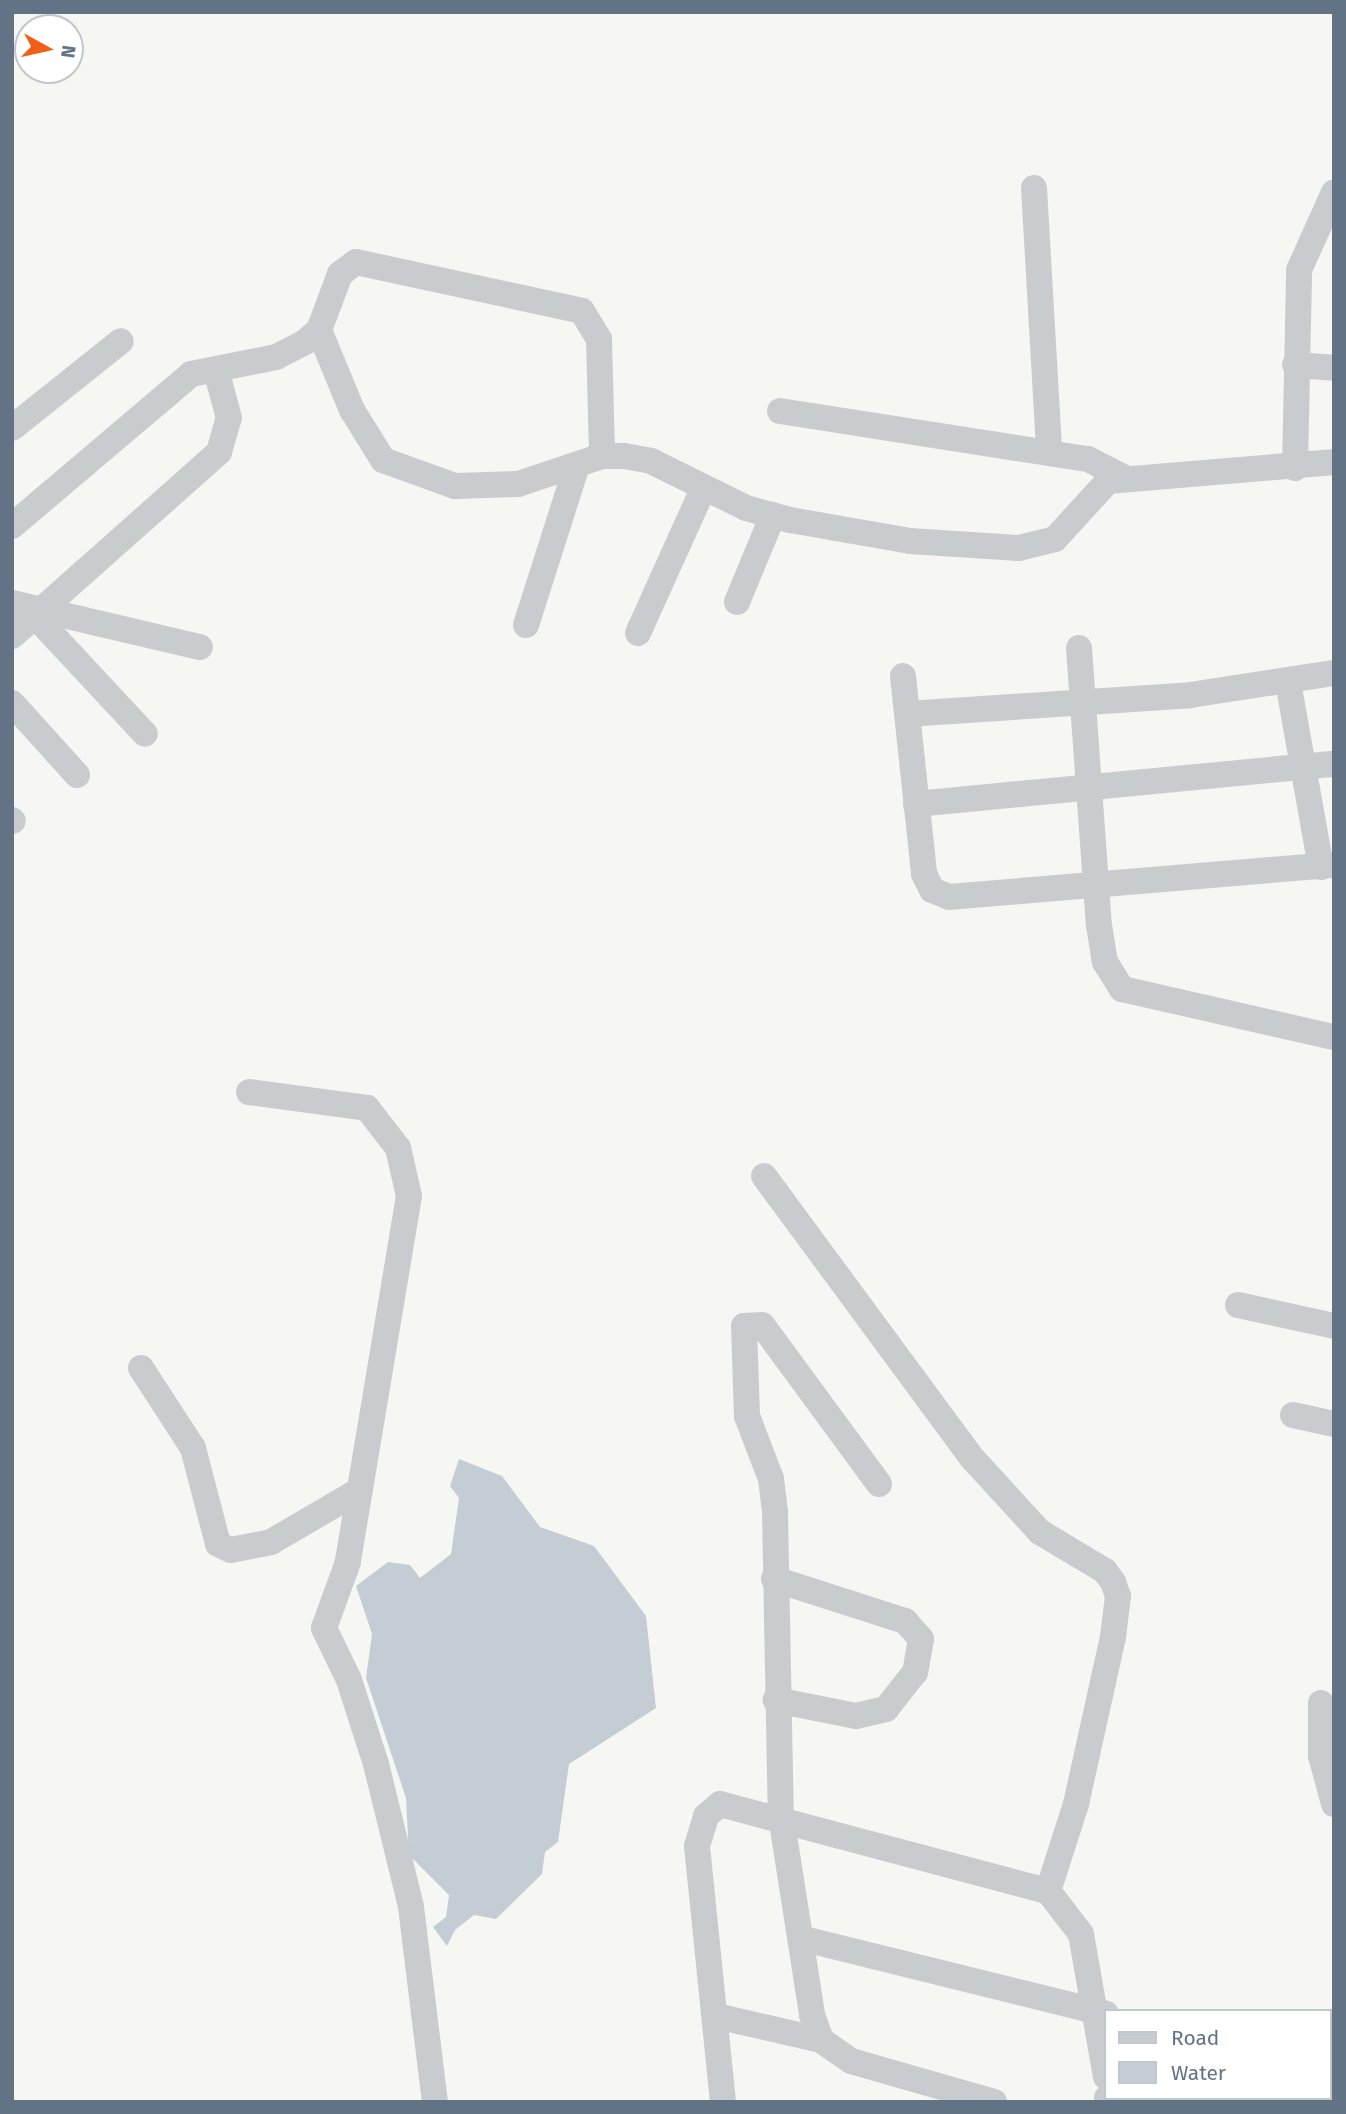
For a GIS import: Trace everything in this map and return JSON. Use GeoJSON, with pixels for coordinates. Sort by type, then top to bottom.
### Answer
{"type":"FeatureCollection","features":[{"type":"Feature","properties":{"kind":"street"},"geometry":{"type":"LineString","coordinates":[[1034,188],[1049,452]]}},
{"type":"Feature","properties":{"kind":"street"},"geometry":{"type":"LineString","coordinates":[[1295,468],[1299,270],[1334,192]]}},
{"type":"Feature","properties":{"kind":"street"},"geometry":{"type":"LineString","coordinates":[[12,526],[179,382],[276,357],[319,330],[340,274],[365,261],[582,311],[599,339],[602,456]]}},
{"type":"Feature","properties":{"kind":"street"},"geometry":{"type":"LineString","coordinates":[[319,330],[357,419],[383,460],[454,486],[518,484],[602,456],[651,461],[703,489],[773,515],[910,541],[1042,546],[1070,523],[1096,488],[1126,479],[1295,468],[1334,462]]}},
{"type":"Feature","properties":{"kind":"street"},"geometry":{"type":"LineString","coordinates":[[12,428],[121,341]]}},
{"type":"Feature","properties":{"kind":"street"},"geometry":{"type":"LineString","coordinates":[[1295,365],[1334,368]]}},
{"type":"Feature","properties":{"kind":"street"},"geometry":{"type":"LineString","coordinates":[[12,636],[30,610],[219,452],[229,418],[226,369]]}},
{"type":"Feature","properties":{"kind":"street"},"geometry":{"type":"LineString","coordinates":[[780,411],[1088,459],[1126,479]]}},
{"type":"Feature","properties":{"kind":"street"},"geometry":{"type":"LineString","coordinates":[[526,625],[577,465]]}},
{"type":"Feature","properties":{"kind":"street"},"geometry":{"type":"LineString","coordinates":[[638,633],[703,489]]}},
{"type":"Feature","properties":{"kind":"street"},"geometry":{"type":"LineString","coordinates":[[737,602],[773,515]]}},
{"type":"Feature","properties":{"kind":"street"},"geometry":{"type":"LineString","coordinates":[[30,610],[200,647]]}},
{"type":"Feature","properties":{"kind":"street"},"geometry":{"type":"LineString","coordinates":[[30,610],[145,734]]}},
{"type":"Feature","properties":{"kind":"street"},"geometry":{"type":"LineString","coordinates":[[1079,648],[1095,884],[1105,962],[1122,989],[1334,1037]]}},
{"type":"Feature","properties":{"kind":"street"},"geometry":{"type":"LineString","coordinates":[[907,714],[1084,702],[1288,682],[1334,673]]}},
{"type":"Feature","properties":{"kind":"street"},"geometry":{"type":"LineString","coordinates":[[903,676],[924,874],[932,890],[949,897],[1327,866],[1304,769],[1288,682]]}},
{"type":"Feature","properties":{"kind":"street"},"geometry":{"type":"LineString","coordinates":[[12,703],[77,775]]}},
{"type":"Feature","properties":{"kind":"street"},"geometry":{"type":"LineString","coordinates":[[916,804],[1088,791],[1334,764]]}},
{"type":"Feature","properties":{"kind":"street"},"geometry":{"type":"LineString","coordinates":[[249,1092],[367,1108],[398,1148],[409,1196],[348,1562],[324,1628],[349,1680],[376,1764],[411,1906],[435,2102]]}},
{"type":"Feature","properties":{"kind":"street"},"geometry":{"type":"LineString","coordinates":[[764,1175],[973,1459],[1040,1532],[1105,1571],[1113,1582],[1118,1596],[1113,1637],[1076,1804],[1048,1891]]}},
{"type":"Feature","properties":{"kind":"street"},"geometry":{"type":"LineString","coordinates":[[1238,1306],[1334,1326]]}},
{"type":"Feature","properties":{"kind":"street"},"geometry":{"type":"LineString","coordinates":[[821,2040],[800,1938],[781,1816],[776,1700],[775,1513],[771,1479],[747,1416],[744,1326],[762,1325],[879,1485]]}},
{"type":"Feature","properties":{"kind":"street"},"geometry":{"type":"LineString","coordinates":[[141,1368],[193,1448],[218,1544],[231,1550],[271,1542],[360,1490]]}},
{"type":"Feature","properties":{"kind":"street"},"geometry":{"type":"LineString","coordinates":[[1293,1415],[1334,1424]]}},
{"type":"Feature","properties":{"kind":"street"},"geometry":{"type":"LineString","coordinates":[[774,1579],[905,1621],[917,1627],[921,1639],[915,1672],[901,1696],[878,1712],[856,1716],[776,1700]]}},
{"type":"Feature","properties":{"kind":"street"},"geometry":{"type":"LineString","coordinates":[[1321,1703],[1321,1756],[1334,1804]]}},
{"type":"Feature","properties":{"kind":"street"},"geometry":{"type":"LineString","coordinates":[[723,2102],[698,1846],[706,1816],[720,1804],[781,1816],[1048,1891],[1081,1934],[1102,2014],[1104,2046]]}},
{"type":"Feature","properties":{"kind":"street"},"geometry":{"type":"LineString","coordinates":[[800,1938],[1102,2014]]}},
{"type":"Feature","properties":{"kind":"street"},"geometry":{"type":"LineString","coordinates":[[716,2016],[821,2040],[851,2060],[942,2095],[994,2102]]}},
{"type":"Feature","properties":{"kind":"water"},"geometry":{"type":"Polygon","coordinates":[[[459,1459],[502,1476],[540,1527],[594,1546],[646,1616],[656,1708],[569,1764],[558,1842],[545,1852],[542,1874],[496,1919],[474,1915],[455,1930],[447,1946],[433,1927],[446,1917],[449,1895],[409,1855],[406,1798],[366,1678],[372,1634],[356,1586],[388,1562],[410,1565],[420,1578],[451,1554],[459,1498],[450,1486],[459,1459]]]}}]}
